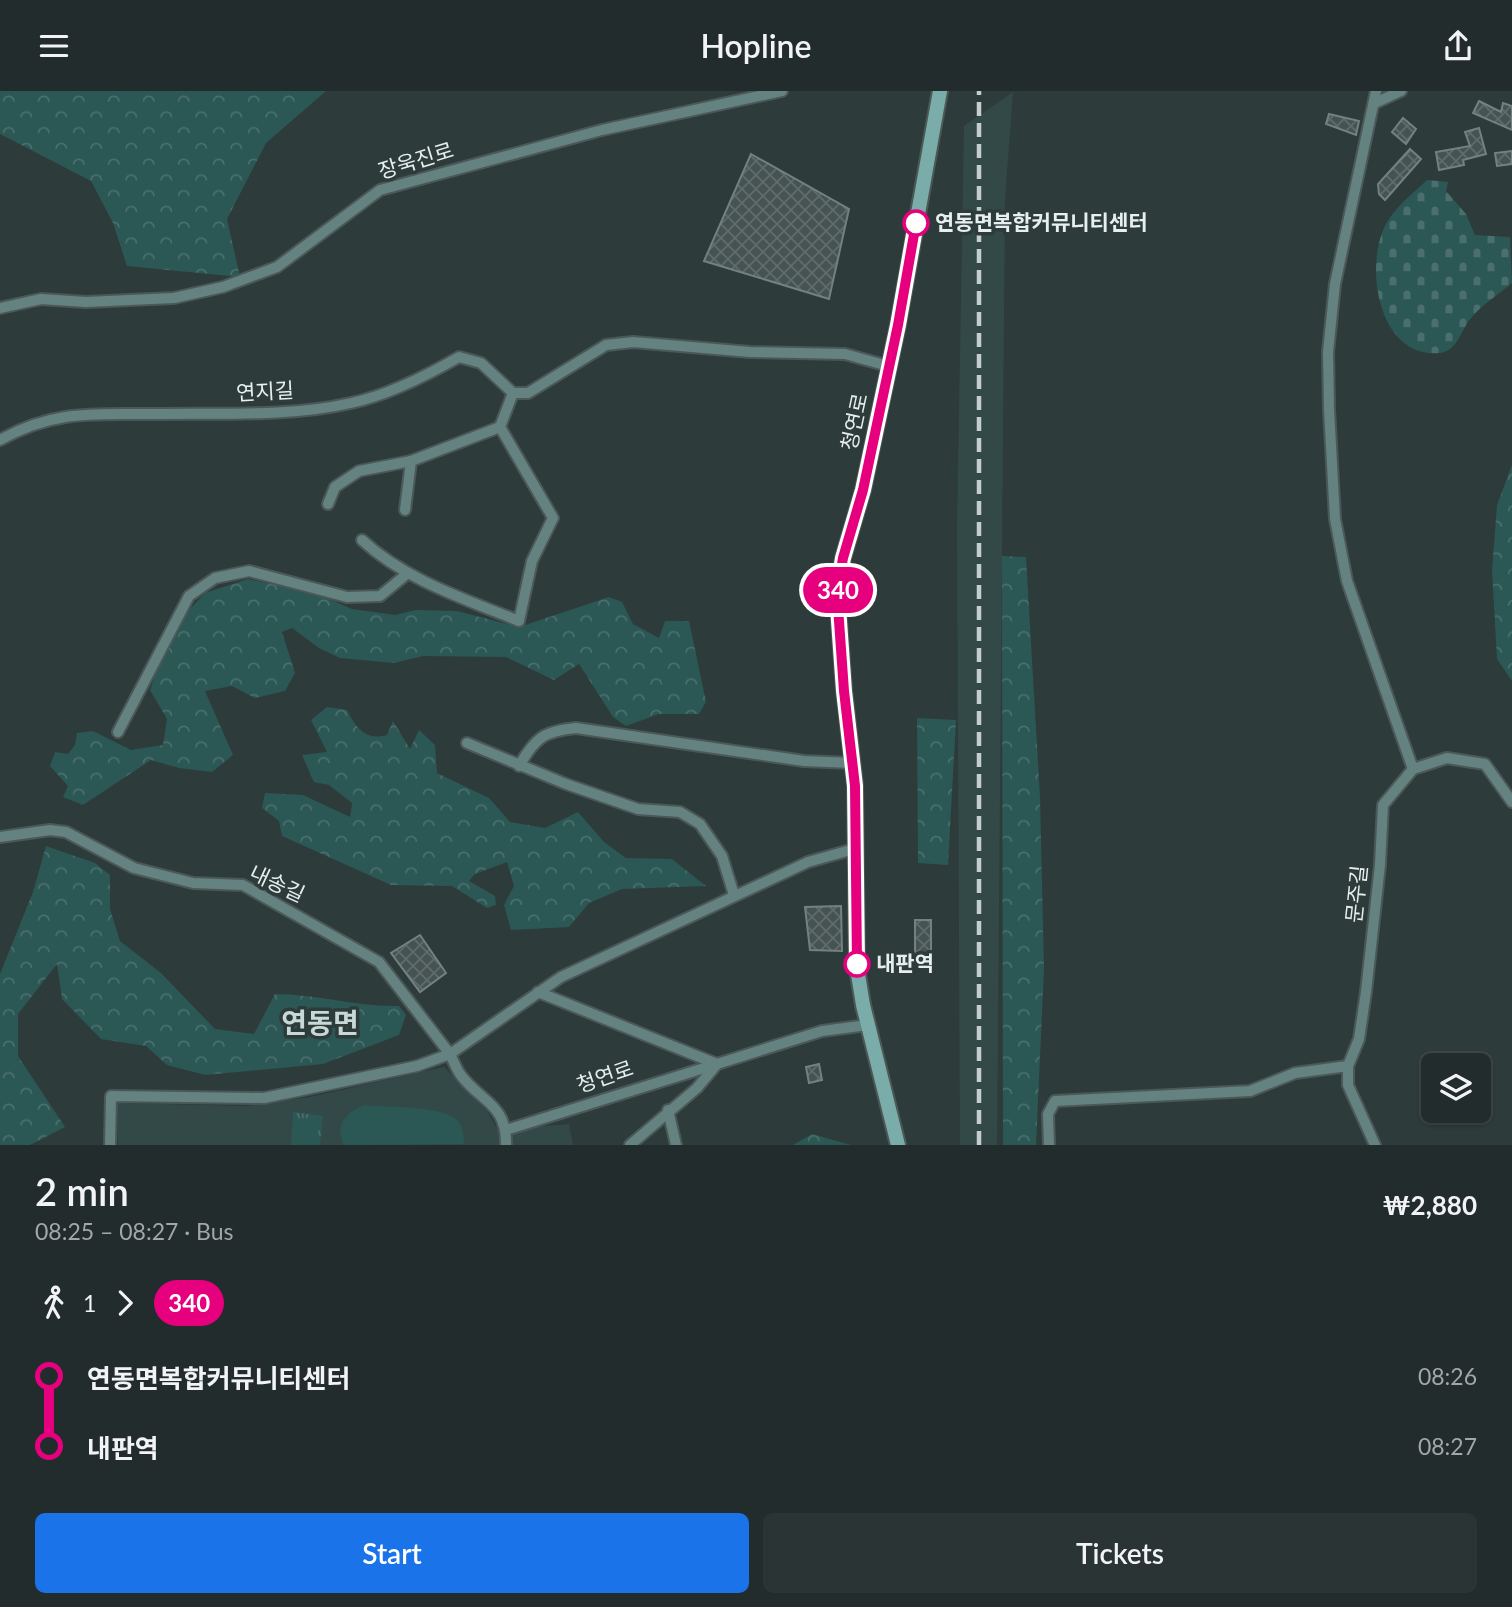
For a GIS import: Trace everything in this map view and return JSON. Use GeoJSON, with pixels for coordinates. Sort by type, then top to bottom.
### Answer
{"type":"FeatureCollection","features":[{"type":"Feature","properties":{"kind":"main road","name":"청연로"},"geometry":{"type":"LineString","coordinates":[[898,1145],[867,1025],[857,968],[852,763],[837,593],[843,558],[863,490],[940,91]]}},
{"type":"Feature","properties":{"kind":"street","name":"장욱진로"},"geometry":{"type":"LineString","coordinates":[[0,308],[41,299],[86,302],[174,297],[223,287],[277,267],[380,190],[589,133],[782,91]]}},
{"type":"Feature","properties":{"kind":"street"},"geometry":{"type":"LineString","coordinates":[[1376,91],[1335,284],[1328,352],[1335,519],[1350,593],[1413,769],[1447,758],[1485,764],[1512,801]]}},
{"type":"Feature","properties":{"kind":"street"},"geometry":{"type":"LineString","coordinates":[[1375,103],[1401,91]]}},
{"type":"Feature","properties":{"kind":"street"},"geometry":{"type":"LineString","coordinates":[[328,504],[335,487],[359,471],[411,461],[500,427],[513,393],[528,393],[606,345],[633,342],[750,352],[845,354],[888,366]]}},
{"type":"Feature","properties":{"kind":"street","name":"연지길"},"geometry":{"type":"LineString","coordinates":[[0,440],[48,419],[82,412],[267,412],[352,403],[409,383],[459,357],[481,363],[513,393]]}},
{"type":"Feature","properties":{"kind":"street"},"geometry":{"type":"LineString","coordinates":[[362,540],[381,558],[408,573],[519,621],[532,561],[553,517],[500,427]]}},
{"type":"Feature","properties":{"kind":"street"},"geometry":{"type":"LineString","coordinates":[[405,510],[411,461]]}},
{"type":"Feature","properties":{"kind":"street"},"geometry":{"type":"LineString","coordinates":[[118,732],[189,596],[215,578],[249,571],[347,597],[380,596],[408,573]]}},
{"type":"Feature","properties":{"kind":"street"},"geometry":{"type":"LineString","coordinates":[[519,766],[529,748],[550,730],[576,728],[804,761],[852,763]]}},
{"type":"Feature","properties":{"kind":"street"},"geometry":{"type":"LineString","coordinates":[[467,743],[519,766],[638,809],[680,812],[700,824],[722,856],[734,895]]}},
{"type":"Feature","properties":{"kind":"street","name":"문주길"},"geometry":{"type":"LineString","coordinates":[[1348,1066],[1359,1039],[1380,866],[1383,804],[1413,769]]}},
{"type":"Feature","properties":{"kind":"street","name":"내송길"},"geometry":{"type":"LineString","coordinates":[[0,838],[50,830],[66,832],[134,868],[193,883],[243,885],[379,962],[450,1054]]}},
{"type":"Feature","properties":{"kind":"street"},"geometry":{"type":"LineString","coordinates":[[110,1145],[111,1096],[264,1098],[417,1066],[450,1054],[561,977],[808,862],[854,849]]}},
{"type":"Feature","properties":{"kind":"street","name":"청연로"},"geometry":{"type":"LineString","coordinates":[[538,992],[717,1064]]}},
{"type":"Feature","properties":{"kind":"street","name":"청연로"},"geometry":{"type":"LineString","coordinates":[[506,1130],[822,1031],[867,1025]]}},
{"type":"Feature","properties":{"kind":"street"},"geometry":{"type":"LineString","coordinates":[[450,1054],[460,1075],[498,1109],[506,1130],[506,1145]]}},
{"type":"Feature","properties":{"kind":"street"},"geometry":{"type":"LineString","coordinates":[[630,1145],[697,1088],[717,1064]]}},
{"type":"Feature","properties":{"kind":"street"},"geometry":{"type":"LineString","coordinates":[[1049,1145],[1048,1115],[1055,1101],[1250,1091],[1295,1073],[1348,1066],[1348,1085],[1375,1145]]}},
{"type":"Feature","properties":{"kind":"street"},"geometry":{"type":"LineString","coordinates":[[668,1110],[676,1145]]}},
{"type":"Feature","properties":{"kind":"shaded area"},"geometry":{"type":"Polygon","coordinates":[[[1013,92],[1005,199],[997,1145],[960,1145],[957,529],[964,126],[1013,92]]]}},
{"type":"Feature","properties":{"kind":"shaded area"},"geometry":{"type":"Polygon","coordinates":[[[444,1067],[487,1111],[498,1130],[569,1124],[573,1145],[118,1145],[117,1103],[247,1106],[310,1097],[444,1067]]]}},
{"type":"Feature","properties":{"kind":"green space"},"geometry":{"type":"Polygon","coordinates":[[[0,91],[326,91],[266,143],[227,219],[240,277],[127,266],[113,223],[91,181],[0,134],[0,91]]]}},
{"type":"Feature","properties":{"kind":"green space"},"geometry":{"type":"Polygon","coordinates":[[[1427,180],[1448,182],[1446,191],[1466,214],[1475,235],[1510,237],[1512,283],[1472,317],[1450,349],[1440,353],[1420,351],[1404,343],[1392,329],[1383,311],[1376,270],[1377,250],[1386,225],[1401,204],[1427,180]]]}},
{"type":"Feature","properties":{"kind":"green space"},"geometry":{"type":"Polygon","coordinates":[[[1512,465],[1512,681],[1497,659],[1492,570],[1497,505],[1512,465]]]}},
{"type":"Feature","properties":{"kind":"green space"},"geometry":{"type":"Polygon","coordinates":[[[1002,556],[1026,557],[1040,797],[1044,969],[1036,1145],[1003,1145],[1002,556]]]}},
{"type":"Feature","properties":{"kind":"green space"},"geometry":{"type":"Polygon","coordinates":[[[248,579],[315,593],[352,609],[395,615],[416,610],[457,611],[519,627],[609,597],[622,602],[633,624],[659,638],[665,621],[689,621],[706,702],[699,714],[659,714],[626,726],[613,717],[579,664],[554,680],[506,657],[423,656],[394,663],[340,658],[319,648],[292,628],[282,632],[295,673],[285,691],[255,698],[232,686],[205,691],[233,755],[212,772],[179,768],[151,760],[83,805],[63,797],[68,786],[50,766],[55,752],[68,754],[75,745],[77,733],[93,731],[131,750],[163,745],[167,719],[150,690],[170,630],[205,593],[248,579]]]}},
{"type":"Feature","properties":{"kind":"green space"},"geometry":{"type":"Polygon","coordinates":[[[327,707],[347,710],[362,731],[373,736],[387,735],[393,721],[410,749],[419,730],[435,745],[437,773],[489,798],[510,822],[545,828],[578,812],[604,842],[626,858],[672,859],[706,886],[622,889],[589,903],[569,927],[511,930],[504,905],[514,886],[507,862],[475,874],[469,881],[495,896],[496,905],[487,908],[452,886],[391,885],[282,836],[279,821],[262,808],[265,793],[303,795],[350,817],[352,803],[329,785],[314,782],[302,755],[327,752],[311,720],[327,707]]]}},
{"type":"Feature","properties":{"kind":"green space"},"geometry":{"type":"Polygon","coordinates":[[[917,718],[956,720],[948,865],[918,863],[917,718]]]}},
{"type":"Feature","properties":{"kind":"green space"},"geometry":{"type":"Polygon","coordinates":[[[46,846],[95,863],[110,875],[110,909],[120,941],[161,973],[215,1029],[254,1034],[275,994],[399,1006],[406,1015],[399,1035],[323,1064],[205,1075],[167,1065],[146,1046],[101,1039],[62,999],[57,964],[18,1014],[18,1056],[65,1127],[30,1145],[0,1145],[0,974],[33,892],[46,846]]]}},
{"type":"Feature","properties":{"kind":"green space"},"geometry":{"type":"Polygon","coordinates":[[[364,1105],[426,1109],[449,1115],[460,1124],[464,1144],[344,1145],[341,1126],[347,1116],[364,1105]]]}},
{"type":"Feature","properties":{"kind":"green space"},"geometry":{"type":"Polygon","coordinates":[[[293,1112],[323,1116],[320,1145],[291,1145],[293,1112]]]}},
{"type":"Feature","properties":{"kind":"green space"},"geometry":{"type":"Polygon","coordinates":[[[812,1134],[851,1145],[793,1145],[812,1134]]]}},
{"type":"Feature","properties":{"kind":"building"},"geometry":{"type":"Polygon","coordinates":[[[1479,101],[1501,112],[1503,103],[1512,106],[1512,130],[1473,113],[1479,101]]]}},
{"type":"Feature","properties":{"kind":"building"},"geometry":{"type":"Polygon","coordinates":[[[1329,114],[1359,121],[1356,135],[1326,124],[1329,114]]]}},
{"type":"Feature","properties":{"kind":"building"},"geometry":{"type":"Polygon","coordinates":[[[1403,118],[1416,129],[1406,144],[1392,132],[1403,118]]]}},
{"type":"Feature","properties":{"kind":"building"},"geometry":{"type":"Polygon","coordinates":[[[1479,128],[1486,154],[1463,160],[1464,165],[1439,170],[1436,152],[1470,146],[1465,132],[1479,128]]]}},
{"type":"Feature","properties":{"kind":"building"},"geometry":{"type":"Polygon","coordinates":[[[1410,149],[1421,159],[1385,200],[1379,194],[1378,184],[1410,149]]]}},
{"type":"Feature","properties":{"kind":"building"},"geometry":{"type":"Polygon","coordinates":[[[1512,151],[1512,164],[1497,166],[1495,153],[1512,151]]]}},
{"type":"Feature","properties":{"kind":"building"},"geometry":{"type":"Polygon","coordinates":[[[751,154],[849,209],[829,299],[704,261],[751,154]]]}},
{"type":"Feature","properties":{"kind":"building"},"geometry":{"type":"Polygon","coordinates":[[[841,906],[842,951],[810,950],[805,907],[841,906]]]}},
{"type":"Feature","properties":{"kind":"building"},"geometry":{"type":"Polygon","coordinates":[[[915,920],[931,920],[931,962],[915,962],[915,920]]]}},
{"type":"Feature","properties":{"kind":"building"},"geometry":{"type":"Polygon","coordinates":[[[420,935],[446,973],[420,992],[391,953],[420,935]]]}},
{"type":"Feature","properties":{"kind":"building"},"geometry":{"type":"Polygon","coordinates":[[[819,1064],[822,1080],[809,1083],[806,1067],[819,1064]]]}},
{"type":"Feature","properties":{"kind":"railway"},"geometry":{"type":"LineString","coordinates":[[979,91],[979,1145]]}},
{"type":"Feature","properties":{"kind":"bus line","name":"340"},"geometry":{"type":"LineString","coordinates":[[857,964],[855,786],[846,721],[837,593],[843,558],[863,490],[898,325],[916,223]]}},
{"type":"Feature","properties":{"kind":"place","name":"연동면복합커뮤니티센터"},"geometry":{"type":"Point","coordinates":[916,223]}},
{"type":"Feature","properties":{"kind":"place","name":"내판역"},"geometry":{"type":"Point","coordinates":[857,964]}},
{"type":"Feature","properties":{"kind":"district","name":"연동면"},"geometry":{"type":"Point","coordinates":[320,1023]}}]}
